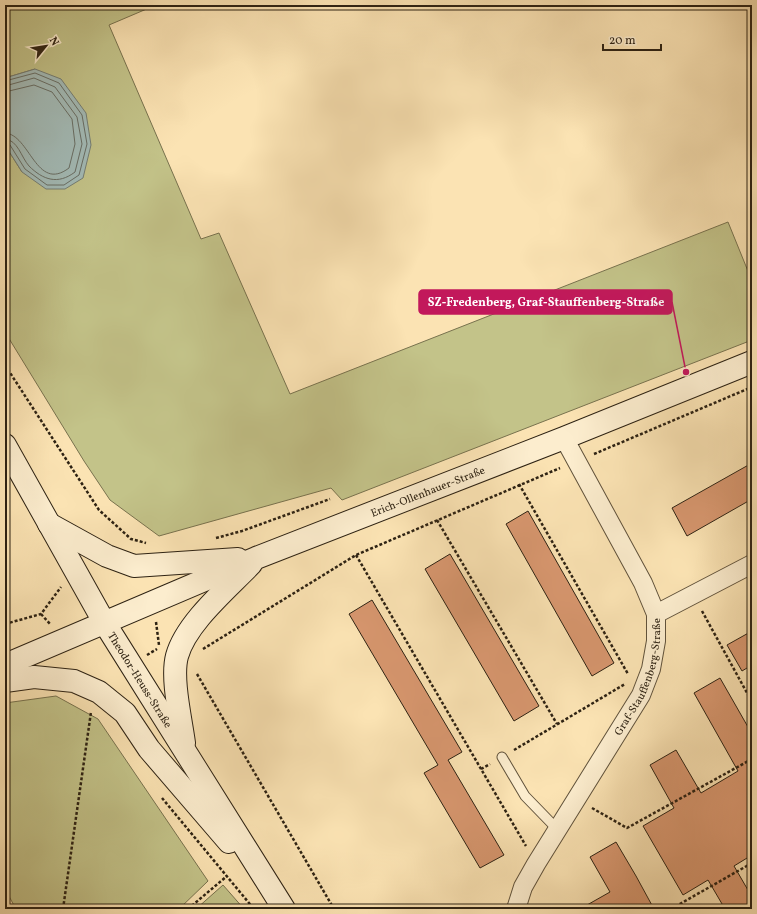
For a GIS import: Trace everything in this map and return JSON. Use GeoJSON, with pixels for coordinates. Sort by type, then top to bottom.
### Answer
{"type":"FeatureCollection","features":[{"type":"Feature","properties":{"kind":"street","name":"Erich-Ollenhauer-Straße"},"geometry":{"type":"LineString","coordinates":[[5,665],[256,558],[564,438],[752,362]]}},
{"type":"Feature","properties":{"kind":"street","name":"Graf-Stauffenberg-Straße"},"geometry":{"type":"LineString","coordinates":[[516,909],[523,887],[536,864],[641,695],[651,669],[656,641],[656,614],[643,583],[564,438]]}},
{"type":"Feature","properties":{"kind":"street","name":"Theodor-Heuss-Straße"},"geometry":{"type":"LineString","coordinates":[[5,445],[104,622],[281,904]]}},
{"type":"Feature","properties":{"kind":"street"},"geometry":{"type":"LineString","coordinates":[[49,524],[107,556],[134,566],[256,558]]}},
{"type":"Feature","properties":{"kind":"street"},"geometry":{"type":"LineString","coordinates":[[186,753],[176,690],[177,656],[189,629],[256,558]]}},
{"type":"Feature","properties":{"kind":"street"},"geometry":{"type":"LineString","coordinates":[[656,614],[752,564]]}},
{"type":"Feature","properties":{"kind":"street"},"geometry":{"type":"LineString","coordinates":[[5,681],[34,677],[74,681],[99,692],[125,713],[149,749],[281,904]]}},
{"type":"Feature","properties":{"kind":"lane"},"geometry":{"type":"LineString","coordinates":[[502,756],[525,796],[558,830]]}},
{"type":"Feature","properties":{"kind":"path"},"geometry":{"type":"LineString","coordinates":[[5,365],[99,510],[131,539],[150,544]]}},
{"type":"Feature","properties":{"kind":"path"},"geometry":{"type":"LineString","coordinates":[[201,651],[356,555],[519,484],[752,387]]}},
{"type":"Feature","properties":{"kind":"path"},"geometry":{"type":"LineString","coordinates":[[480,769],[632,680],[519,484]]}},
{"type":"Feature","properties":{"kind":"path"},"geometry":{"type":"LineString","coordinates":[[215,538],[242,531],[330,499]]}},
{"type":"Feature","properties":{"kind":"path"},"geometry":{"type":"LineString","coordinates":[[437,520],[556,724]]}},
{"type":"Feature","properties":{"kind":"path"},"geometry":{"type":"LineString","coordinates":[[356,555],[536,864]]}},
{"type":"Feature","properties":{"kind":"path"},"geometry":{"type":"LineString","coordinates":[[694,595],[752,702]]}},
{"type":"Feature","properties":{"kind":"path"},"geometry":{"type":"LineString","coordinates":[[5,624],[41,614]]}},
{"type":"Feature","properties":{"kind":"path"},"geometry":{"type":"LineString","coordinates":[[196,672],[334,909]]}},
{"type":"Feature","properties":{"kind":"path"},"geometry":{"type":"LineString","coordinates":[[63,909],[92,705]]}},
{"type":"Feature","properties":{"kind":"path"},"geometry":{"type":"LineString","coordinates":[[576,799],[627,828],[752,759]]}},
{"type":"Feature","properties":{"kind":"path"},"geometry":{"type":"LineString","coordinates":[[671,909],[752,863]]}},
{"type":"Feature","properties":{"kind":"path"},"geometry":{"type":"LineString","coordinates":[[188,909],[226,876]]}},
{"type":"Feature","properties":{"kind":"green space"},"geometry":{"type":"Polygon","coordinates":[[[5,5],[156,5],[109,25],[201,239],[219,233],[290,394],[728,222],[752,281],[752,340],[342,500],[331,488],[159,536],[110,500],[84,461],[5,332],[5,145],[22,172],[35,69],[5,78],[5,5]]]}},
{"type":"Feature","properties":{"kind":"green space"},"geometry":{"type":"Polygon","coordinates":[[[56,696],[98,719],[208,881],[179,909],[16,909],[5,889],[5,703],[56,696]]]}},
{"type":"Feature","properties":{"kind":"green space"},"geometry":{"type":"Polygon","coordinates":[[[223,885],[244,909],[196,909],[223,885]]]}},
{"type":"Feature","properties":{"kind":"water"},"geometry":{"type":"Polygon","coordinates":[[[35,69],[61,79],[86,113],[91,145],[83,178],[65,189],[46,189],[22,172],[5,145],[5,78],[35,69]]]}},
{"type":"Feature","properties":{"kind":"building"},"geometry":{"type":"Polygon","coordinates":[[[752,463],[752,499],[687,536],[672,508],[752,463]]]}},
{"type":"Feature","properties":{"kind":"building"},"geometry":{"type":"Polygon","coordinates":[[[528,511],[614,663],[592,676],[506,524],[528,511]]]}},
{"type":"Feature","properties":{"kind":"building"},"geometry":{"type":"Polygon","coordinates":[[[450,554],[539,706],[514,721],[425,569],[450,554]]]}},
{"type":"Feature","properties":{"kind":"building"},"geometry":{"type":"Polygon","coordinates":[[[372,600],[462,752],[448,760],[504,855],[480,868],[424,773],[438,765],[349,614],[372,600]]]}},
{"type":"Feature","properties":{"kind":"building"},"geometry":{"type":"Polygon","coordinates":[[[752,631],[752,665],[742,671],[727,645],[752,631]]]}},
{"type":"Feature","properties":{"kind":"building"},"geometry":{"type":"Polygon","coordinates":[[[720,678],[752,734],[752,855],[734,866],[752,897],[752,909],[725,909],[708,880],[683,895],[643,826],[674,808],[650,765],[676,750],[701,793],[738,771],[694,693],[720,678]]]}},
{"type":"Feature","properties":{"kind":"building"},"geometry":{"type":"Polygon","coordinates":[[[616,842],[654,909],[580,909],[610,892],[590,857],[616,842]]]}},
{"type":"Feature","properties":{"kind":"place","name":"SZ-Fredenberg, Graf-Stauffenberg-Straße"},"geometry":{"type":"Point","coordinates":[686,372]}}]}
